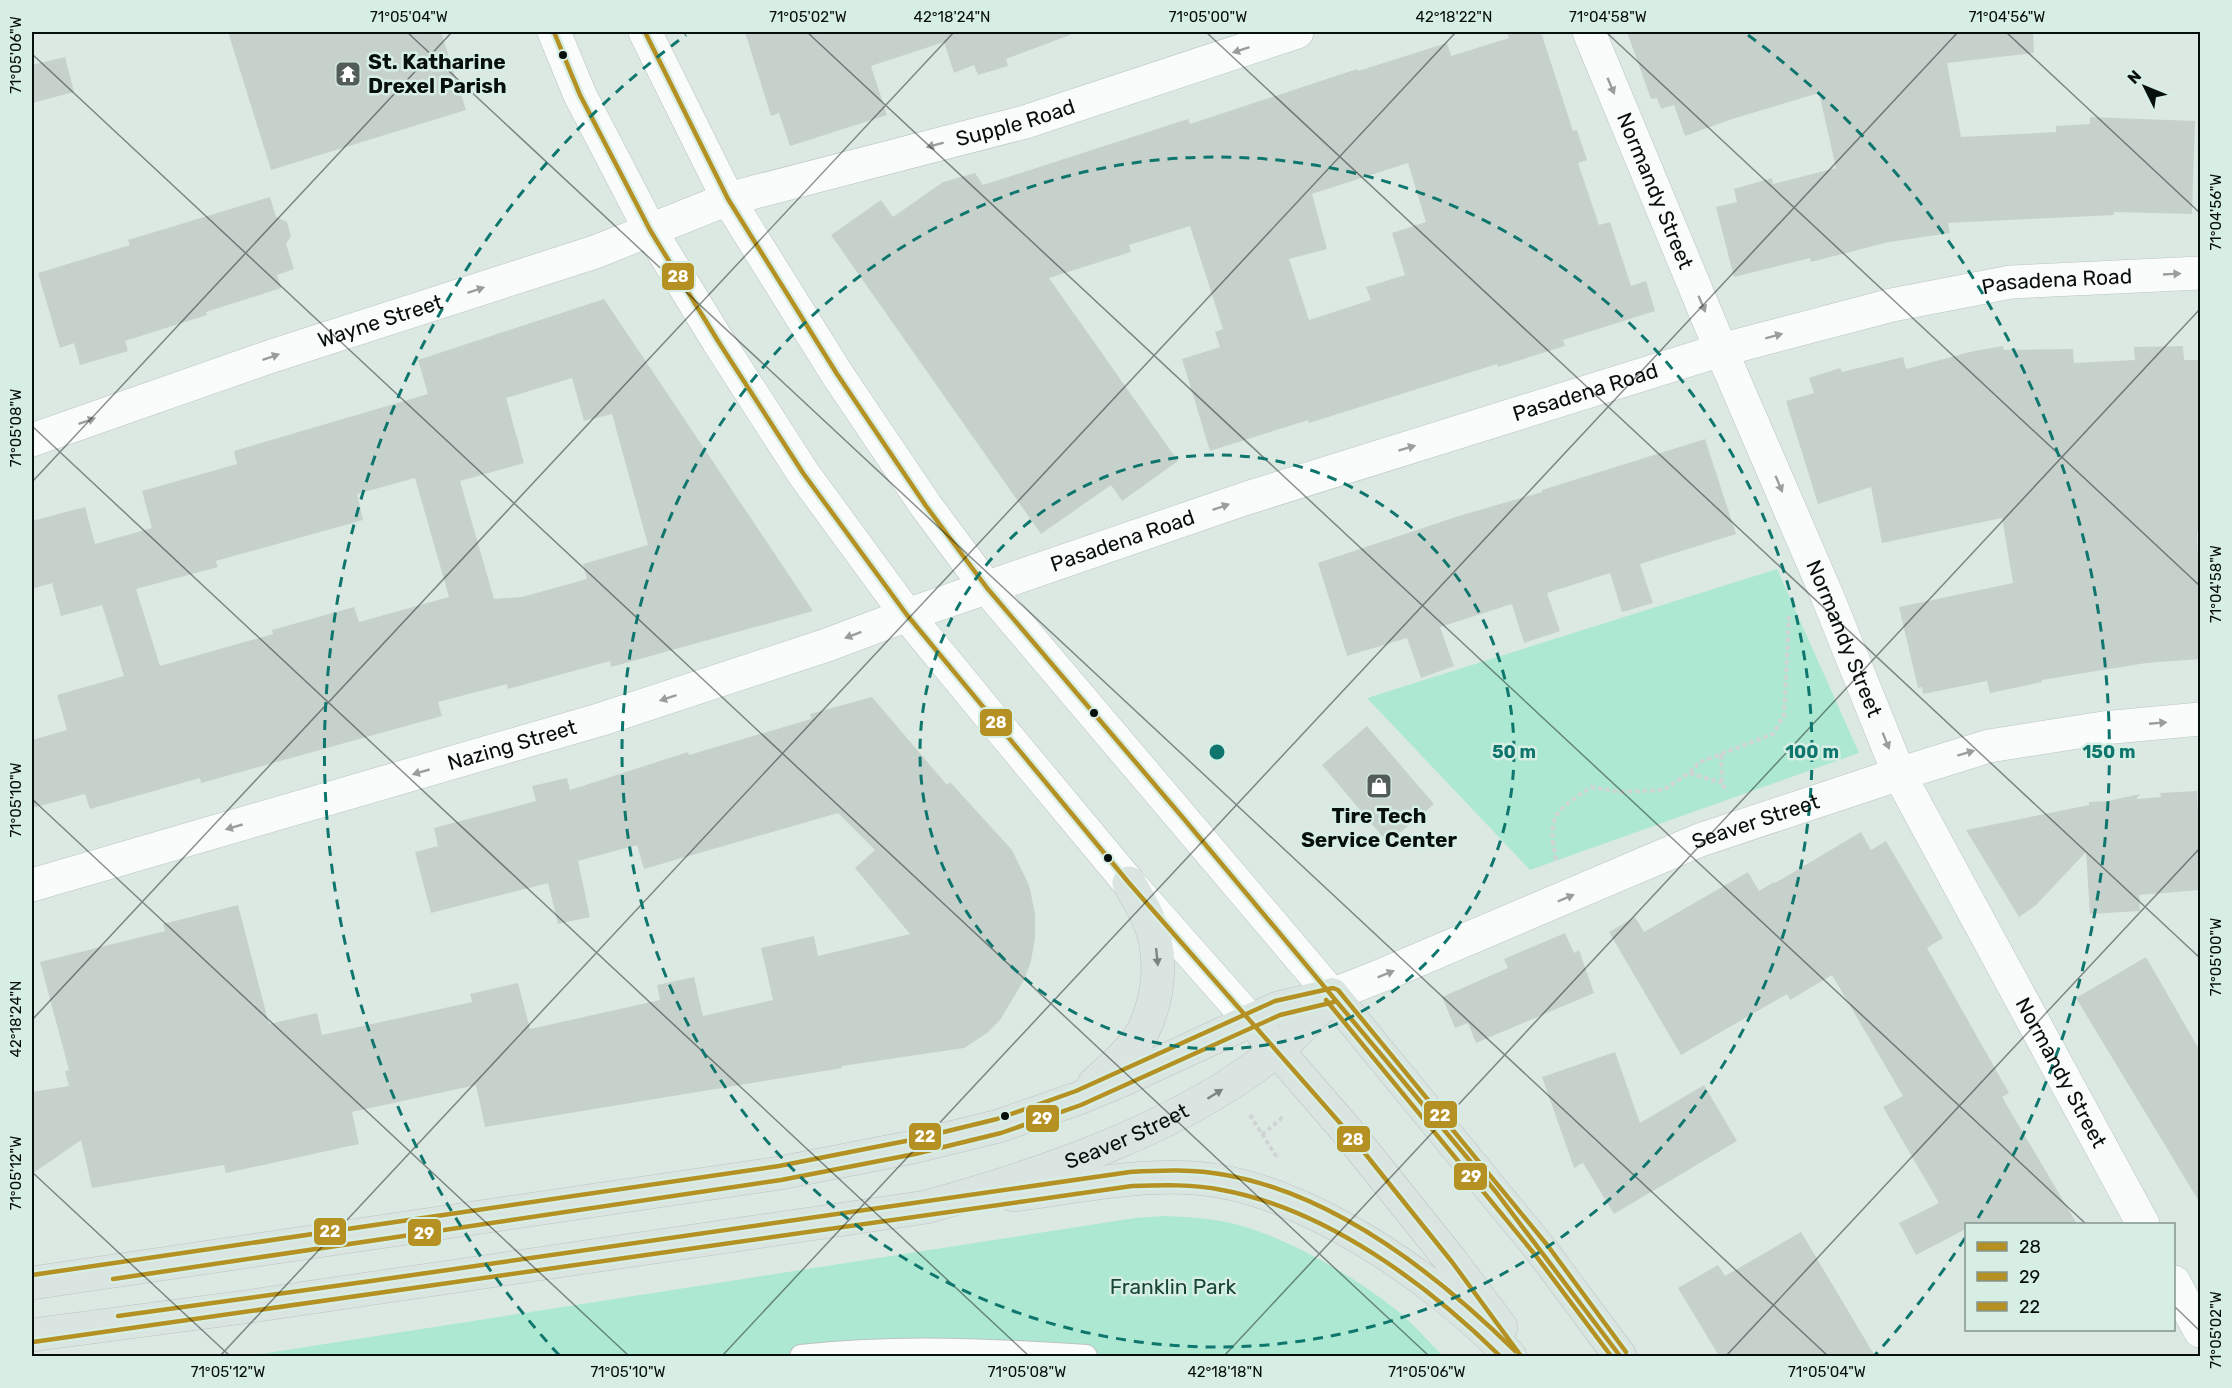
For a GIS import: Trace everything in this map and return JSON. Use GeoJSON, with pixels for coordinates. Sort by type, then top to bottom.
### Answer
{"type":"FeatureCollection","features":[{"type":"Feature","properties":{"kind":"main road"},"geometry":{"type":"LineString","coordinates":[[1079,1098],[1116,1064],[1141,1035],[1157,990],[1155,940],[1147,916],[1129,883]]}},
{"type":"Feature","properties":{"kind":"main road","name":"Seaver Street"},"geometry":{"type":"LineString","coordinates":[[32,1283],[780,1173],[959,1136],[999,1126],[1079,1098],[1278,1008],[1332,995]]}},
{"type":"Feature","properties":{"kind":"main road","name":"Seaver Street"},"geometry":{"type":"LineString","coordinates":[[32,1335],[252,1306],[926,1207],[1016,1180],[1154,1126],[1208,1099],[1278,1050],[1332,995]]}},
{"type":"Feature","properties":{"kind":"main road"},"geometry":{"type":"LineString","coordinates":[[1332,995],[1536,1242],[1620,1356]]}},
{"type":"Feature","properties":{"kind":"main road"},"geometry":{"type":"LineString","coordinates":[[1250,1020],[1347,1131],[1452,1262],[1521,1356]]}},
{"type":"Feature","properties":{"kind":"main road"},"geometry":{"type":"LineString","coordinates":[[926,1207],[1131,1179],[1196,1178],[1250,1188],[1285,1200],[1317,1215],[1383,1253],[1450,1300],[1510,1356]]}},
{"type":"Feature","properties":{"kind":"street"},"geometry":{"type":"LineString","coordinates":[[554,32],[580,95],[650,230],[803,473],[907,615],[1129,883],[1250,1020]]}},
{"type":"Feature","properties":{"kind":"street"},"geometry":{"type":"LineString","coordinates":[[645,32],[728,199],[837,374],[926,506],[987,588],[1332,995]]}},
{"type":"Feature","properties":{"kind":"street","name":"Supple Road"},"geometry":{"type":"LineString","coordinates":[[728,199],[1025,122],[1297,32]]}},
{"type":"Feature","properties":{"kind":"street","name":"Normandy Street"},"geometry":{"type":"LineString","coordinates":[[1589,32],[1721,350],[1826,592],[1899,774],[2141,1223]]}},
{"type":"Feature","properties":{"kind":"street","name":"Wayne Street"},"geometry":{"type":"LineString","coordinates":[[32,440],[272,356],[595,252],[728,199]]}},
{"type":"Feature","properties":{"kind":"street","name":"Pasadena Road"},"geometry":{"type":"LineString","coordinates":[[987,588],[1247,498],[1721,350],[1892,305],[2011,282],[2200,273]]}},
{"type":"Feature","properties":{"kind":"street","name":"Nazing Street"},"geometry":{"type":"LineString","coordinates":[[32,885],[602,719],[827,645],[987,588]]}},
{"type":"Feature","properties":{"kind":"street","name":"Seaver Street"},"geometry":{"type":"LineString","coordinates":[[1332,995],[1700,840],[1899,774],[1989,746],[2103,728],[2200,719]]}},
{"type":"Feature","properties":{"kind":"street"},"geometry":{"type":"LineString","coordinates":[[2175,1284],[2200,1330]]}},
{"type":"Feature","properties":{"kind":"lane"},"geometry":{"type":"LineString","coordinates":[[801,1356],[838,1352],[975,1349],[1086,1356]]}},
{"type":"Feature","properties":{"kind":"path"},"geometry":{"type":"LineString","coordinates":[[1557,865],[1551,837],[1553,819],[1566,804],[1590,787],[1621,792],[1663,790],[1701,762],[1773,734],[1784,715],[1789,616]]}},
{"type":"Feature","properties":{"kind":"path"},"geometry":{"type":"LineString","coordinates":[[1721,755],[1722,783],[1729,795]]}},
{"type":"Feature","properties":{"kind":"path"},"geometry":{"type":"LineString","coordinates":[[1689,773],[1722,783]]}},
{"type":"Feature","properties":{"kind":"path"},"geometry":{"type":"LineString","coordinates":[[1248,1112],[1276,1156],[1272,1165]]}},
{"type":"Feature","properties":{"kind":"path"},"geometry":{"type":"LineString","coordinates":[[1262,1135],[1284,1116]]}},
{"type":"Feature","properties":{"kind":"green space"},"geometry":{"type":"Polygon","coordinates":[[[1777,569],[1859,753],[1530,870],[1367,698],[1777,569]]]}},
{"type":"Feature","properties":{"kind":"green space","name":"Franklin Park"},"geometry":{"type":"Polygon","coordinates":[[[1165,1216],[1236,1224],[1304,1251],[1361,1284],[1394,1308],[1443,1356],[248,1356],[1135,1218],[1165,1216]]]}},
{"type":"Feature","properties":{"kind":"building","name":"St. Katharine Drexel Parish"},"geometry":{"type":"Polygon","coordinates":[[[228,32],[441,32],[466,110],[271,170],[228,32]]]}},
{"type":"Feature","properties":{"kind":"building"},"geometry":{"type":"Polygon","coordinates":[[[745,32],[1070,32],[1070,35],[1006,59],[1008,66],[978,75],[974,65],[954,73],[944,42],[871,66],[887,115],[790,146],[779,113],[771,116],[745,32]]]}},
{"type":"Feature","properties":{"kind":"building"},"geometry":{"type":"Polygon","coordinates":[[[1507,32],[1541,32],[1573,131],[1577,130],[1587,160],[1578,163],[1599,225],[1610,222],[1631,286],[1646,281],[1655,311],[1563,340],[1565,346],[1498,367],[1497,364],[1309,423],[1308,420],[1210,451],[1182,359],[1220,347],[1215,332],[1223,329],[1190,226],[1129,245],[1131,252],[1049,278],[1178,461],[1122,501],[1111,485],[1041,534],[831,235],[881,200],[893,217],[943,182],[975,173],[983,185],[1188,119],[1190,124],[1357,69],[1358,71],[1447,43],[1451,56],[1509,38],[1507,32]],[[1408,163],[1312,194],[1327,249],[1289,259],[1309,320],[1371,300],[1366,287],[1405,275],[1392,233],[1426,222],[1408,163]]]}},
{"type":"Feature","properties":{"kind":"building"},"geometry":{"type":"Polygon","coordinates":[[[1627,32],[2033,32],[2034,53],[1947,63],[1961,137],[2056,132],[2056,126],[2090,124],[2090,117],[2195,121],[2192,214],[2114,212],[2114,215],[1948,223],[1950,233],[1889,242],[1811,262],[1810,258],[1734,277],[1716,207],[1737,202],[1734,189],[1772,178],[1773,184],[1836,168],[1819,93],[1732,119],[1685,136],[1674,105],[1661,109],[1657,98],[1651,99],[1627,32]]]}},
{"type":"Feature","properties":{"kind":"building"},"geometry":{"type":"Polygon","coordinates":[[[65,57],[74,92],[32,103],[32,65],[65,57]]]}},
{"type":"Feature","properties":{"kind":"building"},"geometry":{"type":"Polygon","coordinates":[[[270,197],[276,217],[287,222],[291,236],[286,244],[294,269],[277,275],[281,288],[125,341],[128,351],[80,365],[74,343],[60,348],[38,273],[130,245],[128,240],[270,197]]]}},
{"type":"Feature","properties":{"kind":"building"},"geometry":{"type":"Polygon","coordinates":[[[604,299],[813,611],[611,667],[610,661],[508,689],[507,684],[438,702],[442,716],[201,783],[200,778],[90,809],[85,794],[32,808],[32,740],[67,730],[57,695],[124,676],[102,605],[61,616],[52,583],[32,589],[32,521],[85,507],[95,544],[152,528],[142,491],[237,464],[234,451],[428,394],[418,360],[604,299]],[[572,378],[506,398],[524,463],[460,481],[494,599],[522,597],[587,579],[583,564],[648,545],[612,414],[584,421],[572,378]],[[415,478],[357,494],[363,520],[216,561],[218,567],[136,589],[160,666],[273,634],[272,630],[354,607],[359,622],[449,597],[415,478]]]}},
{"type":"Feature","properties":{"kind":"building"},"geometry":{"type":"Polygon","coordinates":[[[2003,346],[2004,350],[2073,349],[2074,363],[2135,360],[2134,347],[2183,346],[2184,360],[2200,360],[2200,533],[2197,533],[2200,659],[2146,663],[2042,680],[2042,682],[1990,693],[1987,681],[1923,694],[1922,687],[1918,688],[1899,607],[2013,583],[2002,518],[1882,543],[1871,487],[1818,504],[1786,401],[1814,393],[1809,378],[1840,368],[1842,372],[1903,357],[1906,369],[1974,351],[2003,346]]]}},
{"type":"Feature","properties":{"kind":"building"},"geometry":{"type":"Polygon","coordinates":[[[1705,439],[1736,534],[1640,564],[1653,603],[1622,612],[1610,573],[1547,593],[1560,631],[1524,643],[1512,604],[1440,627],[1454,666],[1421,678],[1407,638],[1347,656],[1318,563],[1705,439]]]}},
{"type":"Feature","properties":{"kind":"building"},"geometry":{"type":"Polygon","coordinates":[[[872,697],[947,785],[950,782],[1012,850],[1029,885],[1035,913],[1035,938],[1031,961],[1024,980],[1000,1020],[986,1034],[964,1048],[842,1066],[842,1068],[485,1127],[476,1085],[352,1112],[359,1144],[226,1173],[224,1165],[92,1188],[81,1140],[32,1174],[32,1092],[69,1086],[65,1071],[69,1070],[40,962],[165,931],[163,924],[238,905],[269,1024],[317,1013],[322,1035],[472,1002],[470,994],[518,983],[530,1029],[660,1000],[657,985],[694,977],[703,1016],[773,1000],[761,948],[814,936],[818,956],[910,934],[855,868],[875,850],[838,813],[644,869],[637,845],[578,861],[590,917],[558,924],[548,883],[431,913],[415,852],[438,846],[434,828],[536,801],[532,786],[567,778],[570,790],[688,752],[689,755],[811,719],[810,714],[872,697]]]}},
{"type":"Feature","properties":{"kind":"building"},"geometry":{"type":"Polygon","coordinates":[[[1367,726],[1434,804],[1388,843],[1322,765],[1367,726]]]}},
{"type":"Feature","properties":{"kind":"building"},"geometry":{"type":"Polygon","coordinates":[[[2197,791],[2198,814],[2200,813],[2200,890],[2139,895],[2140,911],[2090,914],[2086,852],[2036,905],[2019,917],[1966,830],[2089,805],[2089,802],[2108,801],[2140,794],[2136,799],[2161,797],[2160,793],[2197,791]]]}},
{"type":"Feature","properties":{"kind":"building"},"geometry":{"type":"Polygon","coordinates":[[[1861,832],[1871,850],[1886,841],[1943,938],[1927,948],[2009,1093],[2002,1097],[2076,1223],[1965,1223],[1965,1230],[1916,1255],[1899,1223],[1939,1203],[1883,1107],[1903,1096],[1832,975],[1790,1000],[1787,994],[1681,1055],[1609,932],[1635,917],[1644,932],[1748,872],[1759,891],[1861,832]]]}},
{"type":"Feature","properties":{"kind":"building"},"geometry":{"type":"Polygon","coordinates":[[[1565,933],[1574,953],[1579,950],[1594,993],[1476,1043],[1468,1023],[1455,1028],[1442,997],[1508,968],[1504,959],[1565,933]]]}},
{"type":"Feature","properties":{"kind":"building"},"geometry":{"type":"Polygon","coordinates":[[[2146,957],[2200,1051],[2200,1203],[2076,998],[2146,957]]]}},
{"type":"Feature","properties":{"kind":"building"},"geometry":{"type":"Polygon","coordinates":[[[1615,1052],[1640,1123],[1704,1085],[1737,1141],[1614,1214],[1583,1163],[1574,1168],[1542,1077],[1615,1052]]]}},
{"type":"Feature","properties":{"kind":"building"},"geometry":{"type":"Polygon","coordinates":[[[1801,1232],[1875,1356],[1719,1356],[1678,1288],[1718,1265],[1725,1276],[1801,1232]]]}},
{"type":"Feature","properties":{"kind":"transit line","name":"28"},"geometry":{"type":"LineString","coordinates":[[554,32],[580,95],[650,230],[803,473],[907,615],[1129,883],[1347,1131],[1452,1262],[1521,1356]]}},
{"type":"Feature","properties":{"kind":"transit line","name":"28"},"geometry":{"type":"LineString","coordinates":[[645,32],[728,199],[837,374],[926,506],[987,588],[1496,1192],[1620,1356]]}},
{"type":"Feature","properties":{"kind":"transit line","name":"22"},"geometry":{"type":"LineString","coordinates":[[32,1275],[779,1166],[911,1140],[997,1119],[1076,1091],[1275,1001],[1333,988],[1338,990],[1548,1246],[1626,1352]]}},
{"type":"Feature","properties":{"kind":"transit line","name":"29"},"geometry":{"type":"LineString","coordinates":[[1326,1000],[1536,1256],[1611,1356]]}},
{"type":"Feature","properties":{"kind":"transit line","name":"29"},"geometry":{"type":"LineString","coordinates":[[113,1279],[781,1180],[915,1154],[1001,1133],[1081,1105],[1280,1015],[1334,1002]]}},
{"type":"Feature","properties":{"kind":"transit line","name":"22"},"geometry":{"type":"LineString","coordinates":[[118,1316],[1130,1172],[1178,1170],[1226,1175],[1267,1185],[1306,1200],[1345,1219],[1382,1242],[1453,1294],[1515,1351]]}},
{"type":"Feature","properties":{"kind":"transit line","name":"29"},"geometry":{"type":"LineString","coordinates":[[33,1342],[1132,1186],[1166,1185],[1211,1188],[1261,1200],[1299,1214],[1336,1232],[1373,1253],[1407,1277],[1440,1302],[1500,1356]]}},
{"type":"Feature","properties":{"kind":"place","name":"St. Katharine Drexel Parish"},"geometry":{"type":"Point","coordinates":[348,74]}},
{"type":"Feature","properties":{"kind":"place","name":"Tire Tech Service Center"},"geometry":{"type":"Point","coordinates":[1379,786]}}]}
